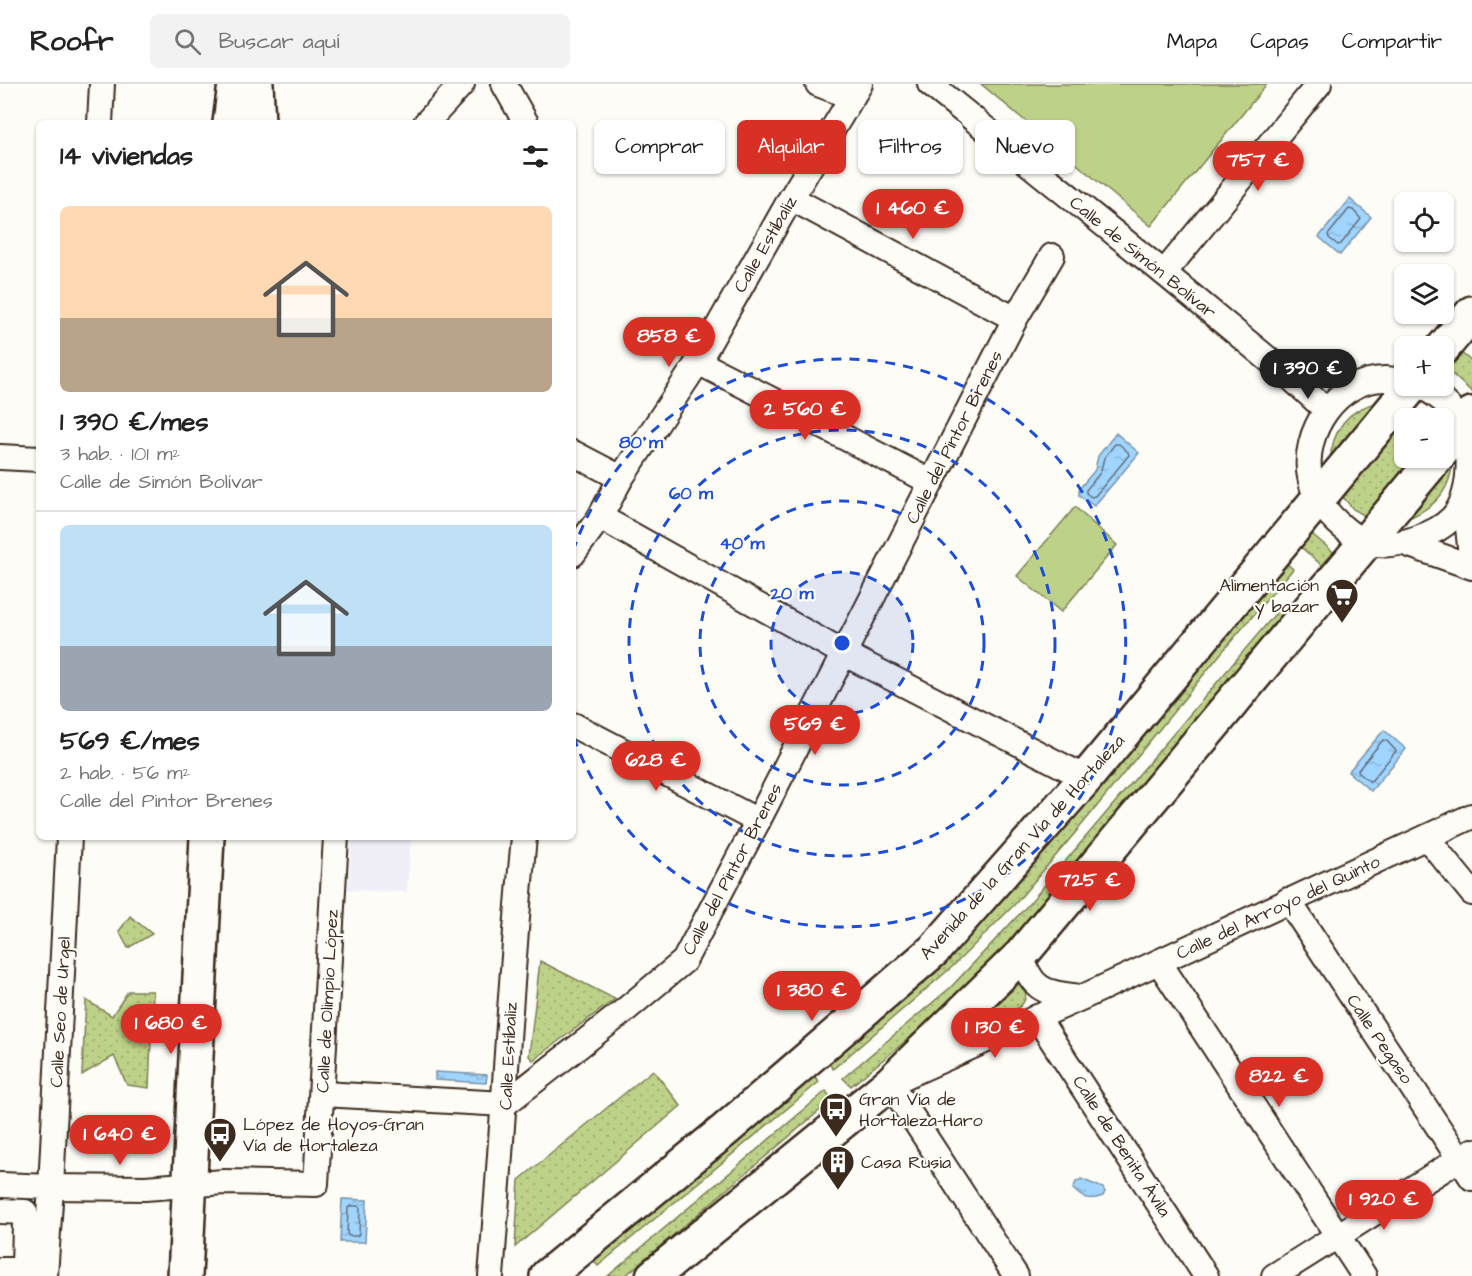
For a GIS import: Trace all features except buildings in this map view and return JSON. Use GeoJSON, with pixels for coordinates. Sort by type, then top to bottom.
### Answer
{"type":"FeatureCollection","features":[{"type":"Feature","properties":{"kind":"main road"},"geometry":{"type":"LineString","coordinates":[[230,120],[235,84]]}},
{"type":"Feature","properties":{"kind":"main road"},"geometry":{"type":"LineString","coordinates":[[256,84],[258,120]]}},
{"type":"Feature","properties":{"kind":"main road"},"geometry":{"type":"LineString","coordinates":[[1453,336],[1472,313]]}},
{"type":"Feature","properties":{"kind":"main road","name":"Avenida de la Gran Vía de Hortaleza"},"geometry":{"type":"LineString","coordinates":[[548,1276],[725,1130],[934,950],[1086,778],[1404,396]]}},
{"type":"Feature","properties":{"kind":"main road"},"geometry":{"type":"LineString","coordinates":[[653,1276],[890,1083],[1021,955],[1428,468]]}},
{"type":"Feature","properties":{"kind":"main road"},"geometry":{"type":"LineString","coordinates":[[185,1276],[207,840]]}},
{"type":"Feature","properties":{"kind":"street"},"geometry":{"type":"LineString","coordinates":[[100,120],[102,84]]}},
{"type":"Feature","properties":{"kind":"street"},"geometry":{"type":"LineString","coordinates":[[429,120],[462,84]]}},
{"type":"Feature","properties":{"kind":"street"},"geometry":{"type":"LineString","coordinates":[[504,84],[524,120]]}},
{"type":"Feature","properties":{"kind":"street"},"geometry":{"type":"LineString","coordinates":[[818,84],[856,90]]}},
{"type":"Feature","properties":{"kind":"street","name":"Calle de Simón Bolívar"},"geometry":{"type":"LineString","coordinates":[[930,84],[1164,273],[1291,378],[1326,410]]}},
{"type":"Feature","properties":{"kind":"street"},"geometry":{"type":"LineString","coordinates":[[1164,273],[1318,84]]}},
{"type":"Feature","properties":{"kind":"street","name":"Calle Estíbaliz"},"geometry":{"type":"LineString","coordinates":[[576,550],[600,517],[621,478],[698,362],[791,198],[856,90]]}},
{"type":"Feature","properties":{"kind":"street"},"geometry":{"type":"LineString","coordinates":[[791,198],[1016,319]]}},
{"type":"Feature","properties":{"kind":"street","name":"Calle del Pintor Brenes"},"geometry":{"type":"LineString","coordinates":[[505,1104],[684,961],[1016,319],[1052,256]]}},
{"type":"Feature","properties":{"kind":"street"},"geometry":{"type":"LineString","coordinates":[[698,362],[931,482]]}},
{"type":"Feature","properties":{"kind":"street"},"geometry":{"type":"LineString","coordinates":[[1394,380],[1385,379],[1365,383],[1344,393],[1326,410],[1309,446],[1310,479],[1318,498],[1332,517],[1349,533],[1367,542],[1386,545],[1404,543],[1434,532],[1452,518],[1465,498],[1470,482],[1470,452],[1450,408],[1437,396]]}},
{"type":"Feature","properties":{"kind":"street"},"geometry":{"type":"LineString","coordinates":[[576,455],[621,478]]}},
{"type":"Feature","properties":{"kind":"street"},"geometry":{"type":"LineString","coordinates":[[0,457],[36,459]]}},
{"type":"Feature","properties":{"kind":"street"},"geometry":{"type":"LineString","coordinates":[[1404,543],[1472,567],[1465,498]]}},
{"type":"Feature","properties":{"kind":"street"},"geometry":{"type":"LineString","coordinates":[[600,517],[843,653],[1086,778]]}},
{"type":"Feature","properties":{"kind":"street"},"geometry":{"type":"LineString","coordinates":[[576,727],[758,821]]}},
{"type":"Feature","properties":{"kind":"street","name":"Calle del Arroyo del Quinto"},"geometry":{"type":"LineString","coordinates":[[890,1083],[1083,997],[1472,816]]}},
{"type":"Feature","properties":{"kind":"street"},"geometry":{"type":"LineString","coordinates":[[1427,838],[1472,894]]}},
{"type":"Feature","properties":{"kind":"street","name":"Calle Seo de Urgel"},"geometry":{"type":"LineString","coordinates":[[45,1276],[69,840]]}},
{"type":"Feature","properties":{"kind":"street","name":"Calle de Olimpio López"},"geometry":{"type":"LineString","coordinates":[[190,1184],[316,1184],[336,840]]}},
{"type":"Feature","properties":{"kind":"street","name":"Calle Estíbaliz"},"geometry":{"type":"LineString","coordinates":[[491,1276],[505,1104],[514,940],[524,840]]}},
{"type":"Feature","properties":{"kind":"street","name":"Calle Pegaso"},"geometry":{"type":"LineString","coordinates":[[1288,900],[1468,1162]]}},
{"type":"Feature","properties":{"kind":"street"},"geometry":{"type":"LineString","coordinates":[[1021,955],[1025,969],[1036,985],[1051,994],[1083,997]]}},
{"type":"Feature","properties":{"kind":"street"},"geometry":{"type":"LineString","coordinates":[[1159,962],[1364,1276]]}},
{"type":"Feature","properties":{"kind":"street","name":"Calle de Benita Ávila"},"geometry":{"type":"LineString","coordinates":[[1037,1017],[1206,1276]]}},
{"type":"Feature","properties":{"kind":"street"},"geometry":{"type":"LineString","coordinates":[[890,1083],[1016,1276]]}},
{"type":"Feature","properties":{"kind":"street"},"geometry":{"type":"LineString","coordinates":[[322,1094],[505,1104]]}},
{"type":"Feature","properties":{"kind":"street"},"geometry":{"type":"LineString","coordinates":[[1274,1276],[1337,1236],[1468,1162]]}},
{"type":"Feature","properties":{"kind":"street"},"geometry":{"type":"LineString","coordinates":[[0,1185],[145,1188],[190,1184]]}},
{"type":"Feature","properties":{"kind":"street"},"geometry":{"type":"LineString","coordinates":[[0,1211],[25,1212],[27,1221],[24,1270],[0,1270]]}},
{"type":"Feature","properties":{"kind":"shaded area"},"geometry":{"type":"Polygon","coordinates":[[[352,840],[411,840],[407,892],[348,890],[352,840]]]}},
{"type":"Feature","properties":{"kind":"green space"},"geometry":{"type":"Polygon","coordinates":[[[981,84],[1267,84],[1151,226],[1075,163],[1075,120],[1024,120],[981,84]]]}},
{"type":"Feature","properties":{"kind":"green space"},"geometry":{"type":"Polygon","coordinates":[[[1458,350],[1472,362],[1472,392],[1454,376],[1454,355],[1458,350]]]}},
{"type":"Feature","properties":{"kind":"green space"},"geometry":{"type":"Polygon","coordinates":[[[1379,402],[1330,462],[1334,440],[1343,423],[1358,410],[1379,402]]]}},
{"type":"Feature","properties":{"kind":"green space"},"geometry":{"type":"Polygon","coordinates":[[[1394,427],[1394,468],[1409,468],[1367,517],[1353,509],[1339,492],[1394,427]]]}},
{"type":"Feature","properties":{"kind":"green space"},"geometry":{"type":"Polygon","coordinates":[[[1443,468],[1452,468],[1444,491],[1437,500],[1420,513],[1397,523],[1443,468]]]}},
{"type":"Feature","properties":{"kind":"green space"},"geometry":{"type":"Polygon","coordinates":[[[1075,507],[1117,545],[1061,612],[1017,576],[1075,507]]]}},
{"type":"Feature","properties":{"kind":"green space"},"geometry":{"type":"Polygon","coordinates":[[[1307,530],[1337,555],[1326,569],[1296,543],[1307,530]]]}},
{"type":"Feature","properties":{"kind":"green space"},"geometry":{"type":"Polygon","coordinates":[[[1282,559],[1293,569],[1015,904],[952,967],[833,1069],[827,1061],[1282,559]]]}},
{"type":"Feature","properties":{"kind":"green space"},"geometry":{"type":"Polygon","coordinates":[[[1281,607],[1289,613],[1018,939],[943,1010],[851,1086],[843,1078],[951,987],[1028,905],[1281,607]]]}},
{"type":"Feature","properties":{"kind":"green space"},"geometry":{"type":"Polygon","coordinates":[[[130,916],[152,934],[128,948],[119,931],[130,916]]]}},
{"type":"Feature","properties":{"kind":"green space"},"geometry":{"type":"Polygon","coordinates":[[[540,961],[615,999],[533,1060],[529,1056],[540,961]]]}},
{"type":"Feature","properties":{"kind":"green space"},"geometry":{"type":"Polygon","coordinates":[[[1021,982],[1025,991],[1025,999],[1021,1005],[1007,1015],[980,1021],[1021,982]]]}},
{"type":"Feature","properties":{"kind":"green space"},"geometry":{"type":"Polygon","coordinates":[[[128,991],[153,991],[149,1088],[127,1085],[114,1056],[82,1075],[86,1000],[112,1016],[128,991]]]}},
{"type":"Feature","properties":{"kind":"green space"},"geometry":{"type":"Polygon","coordinates":[[[653,1070],[681,1106],[515,1247],[519,1180],[653,1070]]]}},
{"type":"Feature","properties":{"kind":"green space"},"geometry":{"type":"Polygon","coordinates":[[[811,1072],[819,1082],[598,1266],[591,1258],[811,1072]]]}},
{"type":"Feature","properties":{"kind":"green space"},"geometry":{"type":"Polygon","coordinates":[[[826,1091],[832,1100],[625,1276],[608,1276],[826,1091]]]}},
{"type":"Feature","properties":{"kind":"green space"},"geometry":{"type":"Polygon","coordinates":[[[119,1124],[147,1126],[146,1150],[103,1148],[119,1124]]]}},
{"type":"Feature","properties":{"kind":"water"},"geometry":{"type":"Polygon","coordinates":[[[1350,199],[1371,217],[1340,255],[1319,237],[1350,199]]]}},
{"type":"Feature","properties":{"kind":"water"},"geometry":{"type":"Polygon","coordinates":[[[1116,433],[1139,453],[1094,506],[1079,495],[1079,489],[1095,470],[1098,456],[1116,433]]]}},
{"type":"Feature","properties":{"kind":"water"},"geometry":{"type":"Polygon","coordinates":[[[1384,730],[1406,749],[1371,791],[1348,772],[1384,730]]]}},
{"type":"Feature","properties":{"kind":"water"},"geometry":{"type":"Polygon","coordinates":[[[435,1072],[487,1075],[486,1083],[435,1080],[435,1072]]]}},
{"type":"Feature","properties":{"kind":"water"},"geometry":{"type":"Polygon","coordinates":[[[1081,1179],[1103,1188],[1105,1192],[1103,1196],[1090,1199],[1080,1195],[1073,1189],[1076,1182],[1081,1179]]]}},
{"type":"Feature","properties":{"kind":"water"},"geometry":{"type":"Polygon","coordinates":[[[342,1199],[367,1200],[365,1242],[340,1242],[342,1199]]]}},
{"type":"Feature","properties":{"kind":"place","name":"Alimentación y bazar"},"geometry":{"type":"Point","coordinates":[1342,624]}},
{"type":"Feature","properties":{"kind":"place","name":"Gran Vía de Hortaleza-Haro"},"geometry":{"type":"Point","coordinates":[836,1138]}},
{"type":"Feature","properties":{"kind":"place","name":"López de Hoyos-Gran Vía de Hortaleza"},"geometry":{"type":"Point","coordinates":[220,1163]}},
{"type":"Feature","properties":{"kind":"place","name":"Casa Rusia"},"geometry":{"type":"Point","coordinates":[838,1191]}}]}
